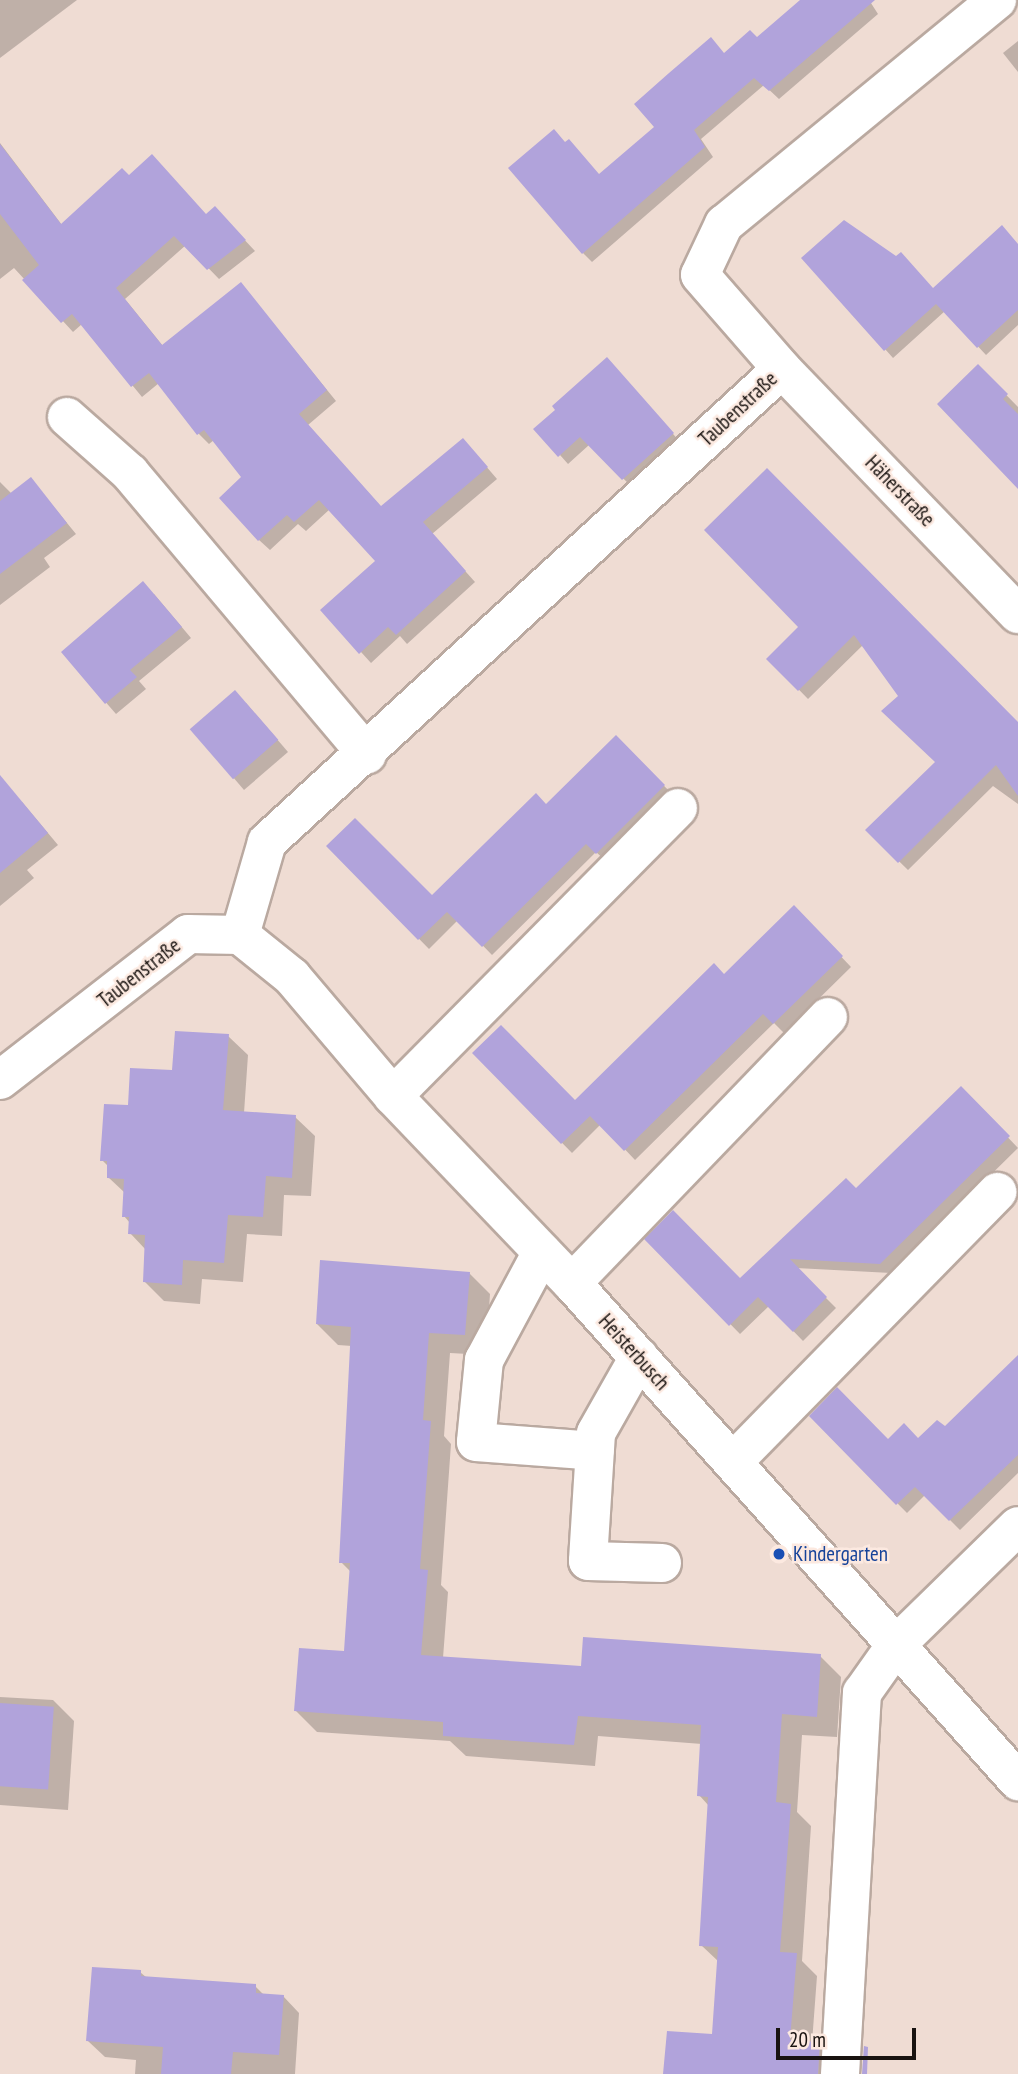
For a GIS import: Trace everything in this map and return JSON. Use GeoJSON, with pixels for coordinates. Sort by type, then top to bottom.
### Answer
{"type":"FeatureCollection","features":[{"type":"Feature","properties":{"kind":"street","name":"Taubenstraße"},"geometry":{"type":"LineString","coordinates":[[0,1080],[188,934],[240,934],[267,842],[367,754],[782,369],[700,275],[724,224],[997,0]]}},
{"type":"Feature","properties":{"kind":"street","name":"Häherstraße"},"geometry":{"type":"LineString","coordinates":[[782,369],[1018,614]]}},
{"type":"Feature","properties":{"kind":"street"},"geometry":{"type":"LineString","coordinates":[[67,417],[130,473],[367,754]]}},
{"type":"Feature","properties":{"kind":"street"},"geometry":{"type":"LineString","coordinates":[[393,1096],[678,808]]}},
{"type":"Feature","properties":{"kind":"street","name":"Heisterbusch"},"geometry":{"type":"LineString","coordinates":[[240,934],[292,977],[393,1096],[572,1283],[1018,1782]]}},
{"type":"Feature","properties":{"kind":"street"},"geometry":{"type":"LineString","coordinates":[[572,1283],[828,1017]]}},
{"type":"Feature","properties":{"kind":"street"},"geometry":{"type":"LineString","coordinates":[[733,1462],[997,1192]]}},
{"type":"Feature","properties":{"kind":"street"},"geometry":{"type":"LineString","coordinates":[[542,1252],[484,1360],[476,1442],[595,1451]]}},
{"type":"Feature","properties":{"kind":"street"},"geometry":{"type":"LineString","coordinates":[[639,1357],[596,1433],[588,1561],[662,1563]]}},
{"type":"Feature","properties":{"kind":"street"},"geometry":{"type":"LineString","coordinates":[[840,2074],[862,1693],[896,1645],[1018,1525]]}},
{"type":"Feature","properties":{"kind":"building"},"geometry":{"type":"Polygon","coordinates":[[[800,0],[875,0],[769,91],[754,78],[694,130],[705,147],[582,254],[508,168],[554,129],[565,142],[569,139],[599,174],[654,127],[634,104],[669,73],[711,37],[724,53],[750,30],[757,37],[800,0]]]}},
{"type":"Feature","properties":{"kind":"building"},"geometry":{"type":"Polygon","coordinates":[[[0,144],[61,224],[122,168],[129,175],[152,154],[206,214],[215,206],[246,240],[207,270],[174,236],[116,288],[162,345],[241,282],[327,390],[299,414],[381,506],[463,438],[488,467],[423,522],[466,571],[396,635],[388,627],[359,654],[320,610],[375,561],[319,500],[294,522],[287,515],[258,541],[219,498],[241,477],[204,430],[197,435],[149,373],[131,387],[72,314],[61,323],[22,280],[39,265],[0,214],[0,144]]]}},
{"type":"Feature","properties":{"kind":"building"},"geometry":{"type":"Polygon","coordinates":[[[844,220],[896,256],[901,252],[933,288],[1002,225],[1018,244],[1018,310],[977,348],[936,304],[884,351],[801,258],[844,220]]]}},
{"type":"Feature","properties":{"kind":"building"},"geometry":{"type":"Polygon","coordinates":[[[607,357],[674,433],[622,480],[580,437],[558,457],[533,429],[555,410],[552,406],[607,357]]]}},
{"type":"Feature","properties":{"kind":"building"},"geometry":{"type":"Polygon","coordinates":[[[978,364],[1008,394],[1003,399],[1018,414],[1018,489],[937,404],[978,364]]]}},
{"type":"Feature","properties":{"kind":"building"},"geometry":{"type":"Polygon","coordinates":[[[767,468],[1018,722],[1018,796],[996,765],[898,863],[865,830],[935,762],[881,711],[898,696],[854,635],[798,691],[766,659],[798,627],[704,530],[767,468]]]}},
{"type":"Feature","properties":{"kind":"building"},"geometry":{"type":"Polygon","coordinates":[[[31,477],[67,523],[0,574],[0,501],[31,477]]]}},
{"type":"Feature","properties":{"kind":"building"},"geometry":{"type":"Polygon","coordinates":[[[143,581],[182,627],[130,670],[137,677],[105,704],[61,652],[143,581]]]}},
{"type":"Feature","properties":{"kind":"building"},"geometry":{"type":"Polygon","coordinates":[[[235,690],[278,740],[233,779],[190,729],[235,690]]]}},
{"type":"Feature","properties":{"kind":"building"},"geometry":{"type":"Polygon","coordinates":[[[616,735],[665,785],[596,854],[586,844],[482,947],[447,912],[418,940],[326,846],[355,818],[432,895],[536,793],[546,804],[616,735]]]}},
{"type":"Feature","properties":{"kind":"building"},"geometry":{"type":"Polygon","coordinates":[[[0,775],[48,833],[0,873],[0,775]]]}},
{"type":"Feature","properties":{"kind":"building"},"geometry":{"type":"Polygon","coordinates":[[[794,905],[843,956],[773,1024],[763,1014],[624,1151],[590,1116],[561,1144],[472,1053],[501,1025],[575,1100],[714,963],[724,974],[794,905]]]}},
{"type":"Feature","properties":{"kind":"building"},"geometry":{"type":"Polygon","coordinates":[[[175,1031],[229,1034],[223,1110],[296,1115],[292,1178],[266,1176],[263,1217],[228,1215],[224,1263],[183,1260],[182,1285],[143,1282],[145,1235],[128,1234],[129,1217],[122,1217],[124,1179],[107,1178],[107,1161],[100,1161],[104,1104],[128,1105],[130,1068],[172,1070],[175,1031]]]}},
{"type":"Feature","properties":{"kind":"building"},"geometry":{"type":"Polygon","coordinates":[[[961,1086],[1010,1136],[880,1264],[790,1259],[827,1297],[793,1332],[758,1297],[729,1326],[644,1239],[673,1210],[740,1278],[846,1178],[856,1188],[961,1086]]]}},
{"type":"Feature","properties":{"kind":"building"},"geometry":{"type":"Polygon","coordinates":[[[320,1260],[470,1272],[465,1335],[429,1333],[423,1420],[431,1421],[420,1569],[428,1570],[421,1655],[581,1666],[583,1637],[821,1654],[817,1717],[782,1714],[776,1802],[791,1804],[780,1952],[797,1953],[790,2040],[820,2042],[818,2074],[663,2074],[667,2031],[712,2034],[718,1947],[699,1946],[708,1797],[697,1796],[701,1725],[578,1716],[574,1745],[443,1736],[443,1722],[294,1711],[299,1648],[344,1651],[350,1563],[339,1563],[351,1327],[316,1324],[320,1260]]]}},
{"type":"Feature","properties":{"kind":"building"},"geometry":{"type":"Polygon","coordinates":[[[1018,1355],[1018,1455],[949,1521],[915,1487],[896,1505],[809,1416],[837,1387],[888,1439],[904,1423],[918,1438],[937,1420],[945,1426],[1018,1355]]]}},
{"type":"Feature","properties":{"kind":"building"},"geometry":{"type":"Polygon","coordinates":[[[0,1703],[54,1707],[48,1790],[0,1786],[0,1703]]]}},
{"type":"Feature","properties":{"kind":"building"},"geometry":{"type":"Polygon","coordinates":[[[92,1967],[141,1970],[141,1976],[256,1984],[256,1993],[284,1995],[279,2055],[233,2052],[231,2074],[161,2074],[163,2047],[86,2041],[92,1967]]]}},
{"type":"Feature","properties":{"kind":"building"},"geometry":{"type":"Polygon","coordinates":[[[864,2046],[868,2047],[867,2074],[862,2074],[864,2046]]]}},
{"type":"Feature","properties":{"kind":"place","name":"Kindergarten"},"geometry":{"type":"Point","coordinates":[779,1554]}}]}
